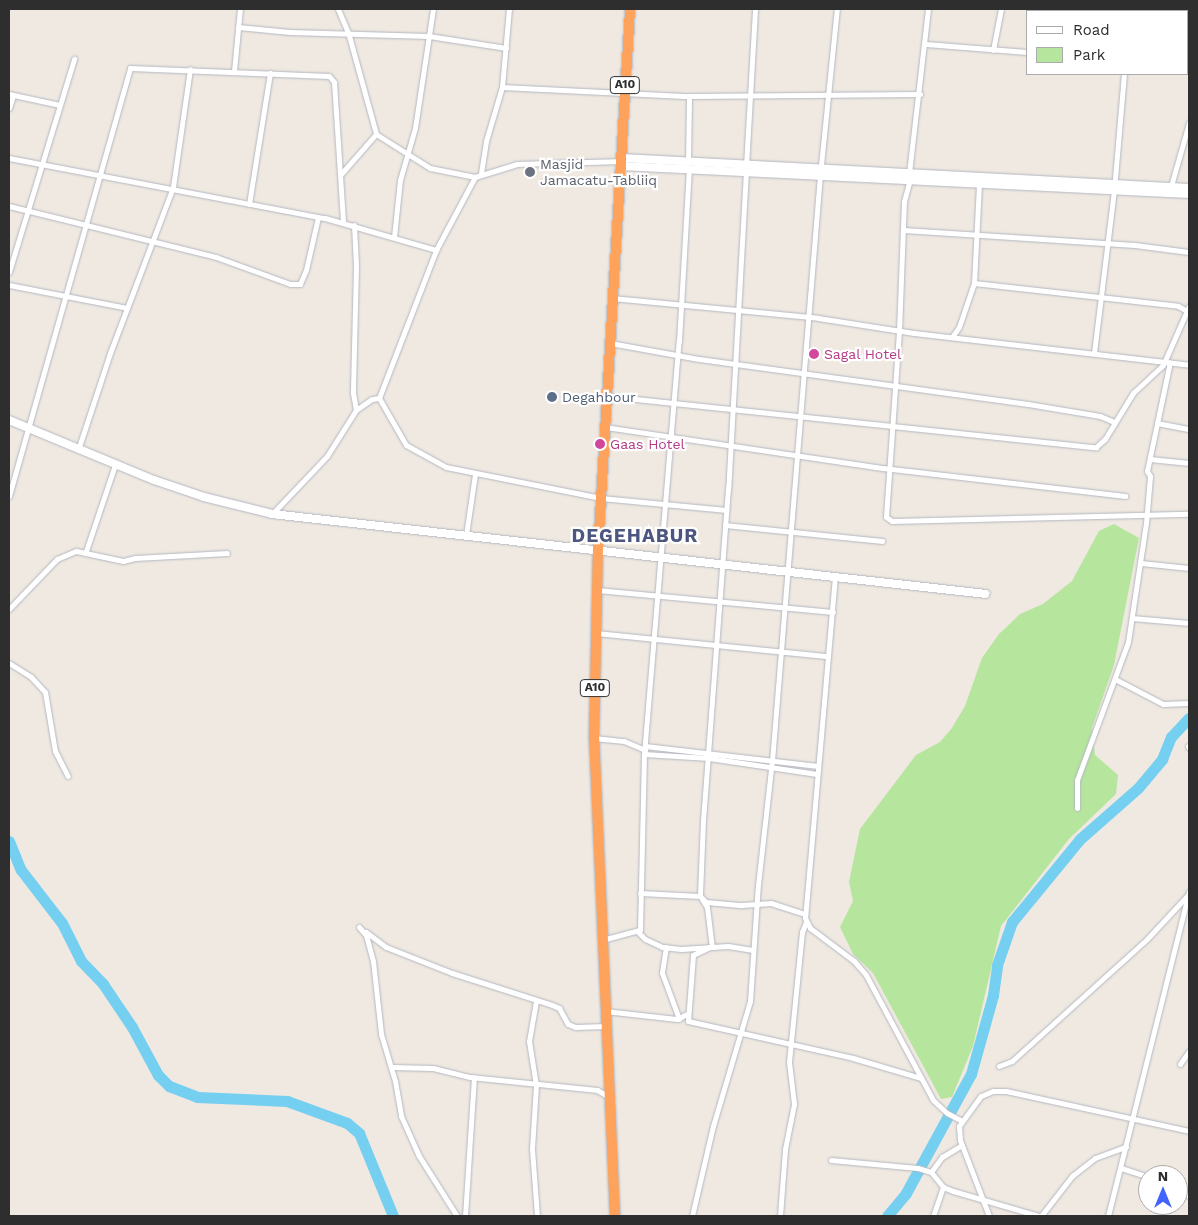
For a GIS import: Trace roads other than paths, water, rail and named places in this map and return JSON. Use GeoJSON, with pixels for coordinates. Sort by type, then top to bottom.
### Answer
{"type":"FeatureCollection","features":[{"type":"Feature","properties":{"kind":"highway","name":"A10"},"geometry":{"type":"LineString","coordinates":[[614,1216],[594,738],[598,550],[630,9]]}},
{"type":"Feature","properties":{"kind":"street"},"geometry":{"type":"LineString","coordinates":[[234,70],[240,9]]}},
{"type":"Feature","properties":{"kind":"street"},"geometry":{"type":"LineString","coordinates":[[338,9],[348,32],[376,134],[408,156],[430,168],[474,177],[533,162],[622,162],[979,179],[1115,187],[1189,194]]}},
{"type":"Feature","properties":{"kind":"street"},"geometry":{"type":"LineString","coordinates":[[394,236],[400,180],[408,156],[433,9]]}},
{"type":"Feature","properties":{"kind":"street"},"geometry":{"type":"LineString","coordinates":[[481,174],[502,87],[509,9]]}},
{"type":"Feature","properties":{"kind":"street"},"geometry":{"type":"LineString","coordinates":[[712,946],[707,908],[700,896],[752,96],[755,9]]}},
{"type":"Feature","properties":{"kind":"street"},"geometry":{"type":"LineString","coordinates":[[692,1216],[713,1126],[750,1001],[757,902],[772,768],[786,570],[820,171],[837,9]]}},
{"type":"Feature","properties":{"kind":"street"},"geometry":{"type":"LineString","coordinates":[[928,9],[920,94],[904,201],[899,331],[886,517],[892,521],[1146,513],[1189,514]]}},
{"type":"Feature","properties":{"kind":"street"},"geometry":{"type":"LineString","coordinates":[[993,50],[1001,9]]}},
{"type":"Feature","properties":{"kind":"street"},"geometry":{"type":"LineString","coordinates":[[238,26],[290,32],[348,32],[429,36],[506,48]]}},
{"type":"Feature","properties":{"kind":"street"},"geometry":{"type":"LineString","coordinates":[[926,44],[1026,52]]}},
{"type":"Feature","properties":{"kind":"street"},"geometry":{"type":"LineString","coordinates":[[9,272],[74,59]]}},
{"type":"Feature","properties":{"kind":"street"},"geometry":{"type":"LineString","coordinates":[[9,496],[30,430],[66,294],[130,68],[321,74],[334,82],[343,222]]}},
{"type":"Feature","properties":{"kind":"street"},"geometry":{"type":"LineString","coordinates":[[78,450],[127,308],[173,187],[190,69]]}},
{"type":"Feature","properties":{"kind":"street"},"geometry":{"type":"LineString","coordinates":[[249,204],[270,73]]}},
{"type":"Feature","properties":{"kind":"street"},"geometry":{"type":"LineString","coordinates":[[1094,353],[1115,187],[1124,75]]}},
{"type":"Feature","properties":{"kind":"street"},"geometry":{"type":"LineString","coordinates":[[502,87],[689,96],[829,97],[920,94]]}},
{"type":"Feature","properties":{"kind":"street"},"geometry":{"type":"LineString","coordinates":[[9,108],[11,95],[60,105]]}},
{"type":"Feature","properties":{"kind":"street"},"geometry":{"type":"LineString","coordinates":[[601,940],[640,930],[645,750],[678,356],[689,166],[689,96]]}},
{"type":"Feature","properties":{"kind":"street"},"geometry":{"type":"LineString","coordinates":[[1171,186],[1189,122]]}},
{"type":"Feature","properties":{"kind":"street"},"geometry":{"type":"LineString","coordinates":[[341,174],[376,134]]}},
{"type":"Feature","properties":{"kind":"street"},"geometry":{"type":"LineString","coordinates":[[9,158],[173,187],[343,222],[436,250]]}},
{"type":"Feature","properties":{"kind":"street"},"geometry":{"type":"LineString","coordinates":[[379,398],[436,250],[474,177]]}},
{"type":"Feature","properties":{"kind":"street"},"geometry":{"type":"LineString","coordinates":[[952,338],[959,327],[974,283],[979,179]]}},
{"type":"Feature","properties":{"kind":"street"},"geometry":{"type":"LineString","coordinates":[[1115,187],[1171,186],[1189,188]]}},
{"type":"Feature","properties":{"kind":"street"},"geometry":{"type":"LineString","coordinates":[[9,206],[85,227],[216,256],[256,273],[300,284],[314,242],[318,217]]}},
{"type":"Feature","properties":{"kind":"street"},"geometry":{"type":"LineString","coordinates":[[354,225],[356,266],[353,393],[356,410]]}},
{"type":"Feature","properties":{"kind":"street"},"geometry":{"type":"LineString","coordinates":[[904,230],[1108,243],[1189,252]]}},
{"type":"Feature","properties":{"kind":"street"},"geometry":{"type":"LineString","coordinates":[[606,396],[1088,448],[1102,443],[1138,386],[1160,369],[1188,309],[1178,306],[974,283]]}},
{"type":"Feature","properties":{"kind":"street"},"geometry":{"type":"LineString","coordinates":[[9,286],[66,294],[127,308]]}},
{"type":"Feature","properties":{"kind":"street"},"geometry":{"type":"LineString","coordinates":[[612,298],[808,317],[952,338],[1189,364]]}},
{"type":"Feature","properties":{"kind":"street"},"geometry":{"type":"LineString","coordinates":[[609,343],[678,356],[804,372],[1100,416],[1114,422]]}},
{"type":"Feature","properties":{"kind":"street"},"geometry":{"type":"LineString","coordinates":[[1077,808],[1077,780],[1128,642],[1141,563],[1150,459],[1170,362]]}},
{"type":"Feature","properties":{"kind":"street"},"geometry":{"type":"LineString","coordinates":[[272,514],[327,456],[356,410],[372,398],[379,398]]}},
{"type":"Feature","properties":{"kind":"street"},"geometry":{"type":"LineString","coordinates":[[379,398],[406,446],[431,461],[475,474],[572,490],[601,498],[726,510]]}},
{"type":"Feature","properties":{"kind":"street"},"geometry":{"type":"LineString","coordinates":[[9,420],[115,465],[204,497],[272,514],[835,575],[986,594]]}},
{"type":"Feature","properties":{"kind":"street"},"geometry":{"type":"LineString","coordinates":[[1157,423],[1189,429]]}},
{"type":"Feature","properties":{"kind":"street"},"geometry":{"type":"LineString","coordinates":[[605,427],[671,435],[888,468],[1125,496]]}},
{"type":"Feature","properties":{"kind":"street"},"geometry":{"type":"LineString","coordinates":[[1150,459],[1189,463]]}},
{"type":"Feature","properties":{"kind":"street"},"geometry":{"type":"LineString","coordinates":[[86,551],[115,465]]}},
{"type":"Feature","properties":{"kind":"street"},"geometry":{"type":"LineString","coordinates":[[466,535],[475,474]]}},
{"type":"Feature","properties":{"kind":"street"},"geometry":{"type":"LineString","coordinates":[[725,525],[882,541]]}},
{"type":"Feature","properties":{"kind":"street"},"geometry":{"type":"LineString","coordinates":[[9,609],[57,559],[65,554],[86,551],[123,562],[135,558],[227,553]]}},
{"type":"Feature","properties":{"kind":"street"},"geometry":{"type":"LineString","coordinates":[[1141,563],[1189,568]]}},
{"type":"Feature","properties":{"kind":"street"},"geometry":{"type":"LineString","coordinates":[[780,1216],[786,1149],[794,1104],[790,1070],[792,1044],[802,932],[806,922],[804,914],[835,575]]}},
{"type":"Feature","properties":{"kind":"street"},"geometry":{"type":"LineString","coordinates":[[597,590],[719,603],[832,612]]}},
{"type":"Feature","properties":{"kind":"street"},"geometry":{"type":"LineString","coordinates":[[1132,618],[1189,623]]}},
{"type":"Feature","properties":{"kind":"street"},"geometry":{"type":"LineString","coordinates":[[596,633],[828,656]]}},
{"type":"Feature","properties":{"kind":"street"},"geometry":{"type":"LineString","coordinates":[[9,664],[31,677],[45,692],[54,751],[68,776]]}},
{"type":"Feature","properties":{"kind":"street"},"geometry":{"type":"LineString","coordinates":[[1115,679],[1163,704],[1189,703]]}},
{"type":"Feature","properties":{"kind":"street"},"geometry":{"type":"LineString","coordinates":[[594,738],[624,741],[645,750],[676,758],[709,756],[818,766]]}},
{"type":"Feature","properties":{"kind":"street"},"geometry":{"type":"LineString","coordinates":[[645,750],[677,750],[743,765],[817,774]]}},
{"type":"Feature","properties":{"kind":"street"},"geometry":{"type":"LineString","coordinates":[[676,758],[677,750]]}},
{"type":"Feature","properties":{"kind":"street"},"geometry":{"type":"LineString","coordinates":[[743,765],[744,758]]}},
{"type":"Feature","properties":{"kind":"street"},"geometry":{"type":"LineString","coordinates":[[640,893],[700,896],[706,902],[742,905],[757,902],[771,903],[804,914]]}},
{"type":"Feature","properties":{"kind":"street"},"geometry":{"type":"LineString","coordinates":[[999,1066],[1012,1061],[1146,939],[1189,894]]}},
{"type":"Feature","properties":{"kind":"street"},"geometry":{"type":"LineString","coordinates":[[1108,1216],[1189,894]]}},
{"type":"Feature","properties":{"kind":"street"},"geometry":{"type":"LineString","coordinates":[[806,922],[854,961],[872,984],[936,1105],[962,1121]]}},
{"type":"Feature","properties":{"kind":"street"},"geometry":{"type":"LineString","coordinates":[[456,1216],[419,1156],[401,1116],[392,1068],[381,1034],[373,961],[366,935],[359,926],[386,947],[559,1008],[568,1024],[575,1027],[606,1026]]}},
{"type":"Feature","properties":{"kind":"street"},"geometry":{"type":"LineString","coordinates":[[637,931],[645,940],[666,947],[712,946],[753,950]]}},
{"type":"Feature","properties":{"kind":"street"},"geometry":{"type":"LineString","coordinates":[[712,946],[694,955],[687,1014],[688,1021],[792,1044],[921,1078]]}},
{"type":"Feature","properties":{"kind":"street"},"geometry":{"type":"LineString","coordinates":[[666,947],[662,974],[679,1019]]}},
{"type":"Feature","properties":{"kind":"street"},"geometry":{"type":"LineString","coordinates":[[536,1001],[530,1041],[536,1085],[532,1149],[537,1216]]}},
{"type":"Feature","properties":{"kind":"street"},"geometry":{"type":"LineString","coordinates":[[605,1011],[679,1019],[687,1014]]}},
{"type":"Feature","properties":{"kind":"street"},"geometry":{"type":"LineString","coordinates":[[1180,1064],[1189,1050]]}},
{"type":"Feature","properties":{"kind":"street"},"geometry":{"type":"LineString","coordinates":[[392,1068],[433,1068],[474,1077],[597,1090],[610,1097]]}},
{"type":"Feature","properties":{"kind":"street"},"geometry":{"type":"LineString","coordinates":[[465,1216],[474,1077]]}},
{"type":"Feature","properties":{"kind":"street"},"geometry":{"type":"LineString","coordinates":[[989,1216],[962,1145],[959,1126],[981,1096],[993,1091],[1133,1118],[1189,1131]]}},
{"type":"Feature","properties":{"kind":"street"},"geometry":{"type":"LineString","coordinates":[[931,1172],[942,1157],[962,1145]]}},
{"type":"Feature","properties":{"kind":"street"},"geometry":{"type":"LineString","coordinates":[[831,1160],[931,1172],[943,1187],[1040,1216],[1072,1176],[1095,1158],[1126,1147]]}},
{"type":"Feature","properties":{"kind":"street"},"geometry":{"type":"LineString","coordinates":[[1121,1168],[1138,1174]]}},
{"type":"Feature","properties":{"kind":"street"},"geometry":{"type":"LineString","coordinates":[[933,1216],[943,1187]]}},
{"type":"Feature","properties":{"kind":"waterway"},"geometry":{"type":"LineString","coordinates":[[887,1216],[906,1193],[971,1074],[993,995],[997,965],[1012,922],[1080,839],[1138,788],[1162,759],[1171,737],[1189,718]]}},
{"type":"Feature","properties":{"kind":"waterway"},"geometry":{"type":"LineString","coordinates":[[9,841],[21,870],[62,923],[81,961],[103,984],[132,1027],[158,1075],[169,1086],[197,1097],[287,1101],[347,1123],[359,1133],[393,1216]]}},
{"type":"Feature","properties":{"kind":"place","name":"Masjid Jamacatu-Tabliiq"},"geometry":{"type":"Point","coordinates":[530,172]}},
{"type":"Feature","properties":{"kind":"place","name":"Sagal Hotel"},"geometry":{"type":"Point","coordinates":[814,354]}},
{"type":"Feature","properties":{"kind":"place","name":"Degahbour"},"geometry":{"type":"Point","coordinates":[552,397]}},
{"type":"Feature","properties":{"kind":"place","name":"Gaas Hotel"},"geometry":{"type":"Point","coordinates":[600,444]}},
{"type":"Feature","properties":{"kind":"district","name":"DEGEHABUR"},"geometry":{"type":"Point","coordinates":[635,536]}}]}
